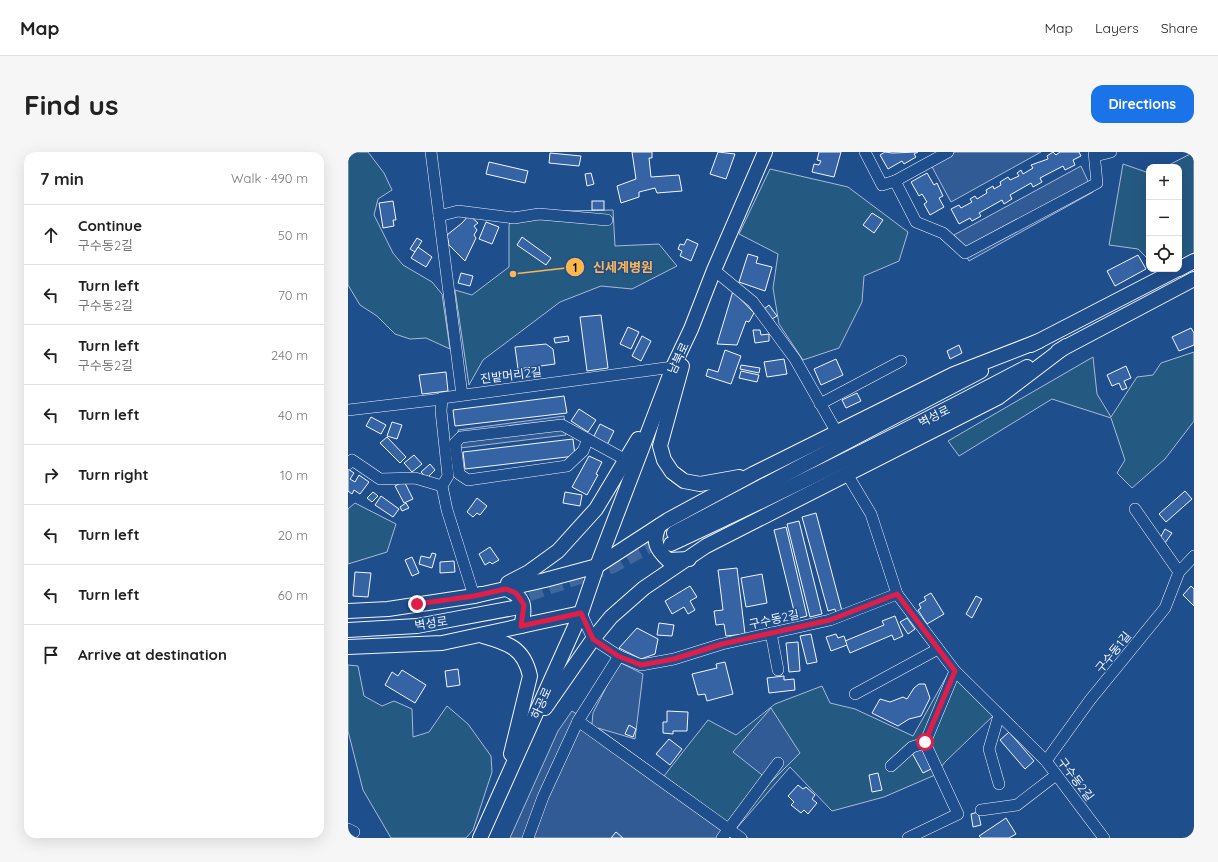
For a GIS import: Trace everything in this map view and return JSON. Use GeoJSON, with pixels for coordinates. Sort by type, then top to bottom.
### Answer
{"type":"FeatureCollection","features":[{"type":"Feature","properties":{"kind":"main road","name":"남북로"},"geometry":{"type":"LineString","coordinates":[[597,566],[673,367],[692,329],[714,270],[766,152]]}},
{"type":"Feature","properties":{"kind":"main road","name":"벽성로"},"geometry":{"type":"LineString","coordinates":[[1182,267],[1194,261]]}},
{"type":"Feature","properties":{"kind":"main road","name":"벽성로"},"geometry":{"type":"LineString","coordinates":[[665,536],[1039,340],[1173,272]]}},
{"type":"Feature","properties":{"kind":"main road","name":"벽성로"},"geometry":{"type":"LineString","coordinates":[[665,536],[852,457],[1194,279]]}},
{"type":"Feature","properties":{"kind":"main road"},"geometry":{"type":"LineString","coordinates":[[692,329],[660,446],[664,460],[672,472],[684,480],[700,484],[754,474]]}},
{"type":"Feature","properties":{"kind":"main road"},"geometry":{"type":"LineString","coordinates":[[474,596],[510,599],[597,566],[665,536],[754,474],[954,374],[1039,340]]}},
{"type":"Feature","properties":{"kind":"main road"},"geometry":{"type":"LineString","coordinates":[[526,736],[593,639],[611,616],[644,588],[689,559],[706,546],[999,397],[1066,346]]}},
{"type":"Feature","properties":{"kind":"main road"},"geometry":{"type":"LineString","coordinates":[[348,611],[388,609],[474,596],[504,585],[523,575],[558,551],[596,509],[658,406]]}},
{"type":"Feature","properties":{"kind":"main road"},"geometry":{"type":"LineString","coordinates":[[665,536],[655,534],[658,550],[668,560],[689,559]]}},
{"type":"Feature","properties":{"kind":"main road","name":"하공로"},"geometry":{"type":"LineString","coordinates":[[480,838],[581,613],[597,566]]}},
{"type":"Feature","properties":{"kind":"main road"},"geometry":{"type":"LineString","coordinates":[[510,599],[516,593],[524,605],[521,626]]}},
{"type":"Feature","properties":{"kind":"main road","name":"벽성로"},"geometry":{"type":"LineString","coordinates":[[348,621],[371,621],[458,611],[510,599]]}},
{"type":"Feature","properties":{"kind":"main road","name":"벽성로"},"geometry":{"type":"LineString","coordinates":[[348,630],[417,626],[510,599]]}},
{"type":"Feature","properties":{"kind":"main road"},"geometry":{"type":"LineString","coordinates":[[348,647],[442,643],[581,613]]}},
{"type":"Feature","properties":{"kind":"main road"},"geometry":{"type":"LineString","coordinates":[[480,635],[502,641],[521,653],[530,676],[504,782]]}},
{"type":"Feature","properties":{"kind":"street"},"geometry":{"type":"LineString","coordinates":[[431,152],[462,395]]}},
{"type":"Feature","properties":{"kind":"street"},"geometry":{"type":"LineString","coordinates":[[865,152],[882,185],[895,181],[948,152]]}},
{"type":"Feature","properties":{"kind":"street"},"geometry":{"type":"LineString","coordinates":[[895,181],[916,222],[943,233],[965,253],[1097,183],[1094,154],[1111,152]]}},
{"type":"Feature","properties":{"kind":"street"},"geometry":{"type":"LineString","coordinates":[[439,216],[458,211],[514,218],[539,214],[608,220]]}},
{"type":"Feature","properties":{"kind":"street"},"geometry":{"type":"LineString","coordinates":[[714,270],[753,302],[795,359],[836,431],[835,434]]}},
{"type":"Feature","properties":{"kind":"street"},"geometry":{"type":"LineString","coordinates":[[820,404],[900,361]]}},
{"type":"Feature","properties":{"kind":"street","name":"진밭머리2길"},"geometry":{"type":"LineString","coordinates":[[348,410],[442,399],[462,395],[673,367]]}},
{"type":"Feature","properties":{"kind":"street"},"geometry":{"type":"LineString","coordinates":[[442,399],[448,476],[442,486],[447,510],[474,596]]}},
{"type":"Feature","properties":{"kind":"street"},"geometry":{"type":"LineString","coordinates":[[588,439],[583,451],[567,466],[468,480],[459,474],[455,443],[461,437],[562,425],[588,439],[626,460]]}},
{"type":"Feature","properties":{"kind":"street"},"geometry":{"type":"LineString","coordinates":[[348,464],[352,460],[380,479],[415,478],[442,486]]}},
{"type":"Feature","properties":{"kind":"street"},"geometry":{"type":"LineString","coordinates":[[847,474],[871,514],[897,594]]}},
{"type":"Feature","properties":{"kind":"street"},"geometry":{"type":"LineString","coordinates":[[1135,509],[1179,572]]}},
{"type":"Feature","properties":{"kind":"street","name":"구수동1길"},"geometry":{"type":"LineString","coordinates":[[1046,761],[1090,700],[1165,608],[1179,572],[1194,556]]}},
{"type":"Feature","properties":{"kind":"street","name":"구수동2길"},"geometry":{"type":"LineString","coordinates":[[593,639],[618,656],[641,665],[674,659],[722,644],[830,620],[897,594],[955,671],[1046,761],[1104,838]]}},
{"type":"Feature","properties":{"kind":"street"},"geometry":{"type":"LineString","coordinates":[[581,613],[593,639]]}},
{"type":"Feature","properties":{"kind":"street"},"geometry":{"type":"LineString","coordinates":[[771,633],[778,670]]}},
{"type":"Feature","properties":{"kind":"street"},"geometry":{"type":"LineString","coordinates":[[854,694],[938,649]]}},
{"type":"Feature","properties":{"kind":"street"},"geometry":{"type":"LineString","coordinates":[[528,838],[543,797],[578,721],[618,656]]}},
{"type":"Feature","properties":{"kind":"street"},"geometry":{"type":"LineString","coordinates":[[891,766],[912,747],[925,742],[955,671]]}},
{"type":"Feature","properties":{"kind":"street"},"geometry":{"type":"LineString","coordinates":[[999,715],[989,749],[1000,784]]}},
{"type":"Feature","properties":{"kind":"street"},"geometry":{"type":"LineString","coordinates":[[578,721],[725,834],[740,838]]}},
{"type":"Feature","properties":{"kind":"street"},"geometry":{"type":"LineString","coordinates":[[908,838],[958,814],[925,742]]}},
{"type":"Feature","properties":{"kind":"street"},"geometry":{"type":"LineString","coordinates":[[725,834],[778,763]]}},
{"type":"Feature","properties":{"kind":"street"},"geometry":{"type":"LineString","coordinates":[[982,810],[1017,805],[1056,774]]}},
{"type":"Feature","properties":{"kind":"shaded area"},"geometry":{"type":"Polygon","coordinates":[[[348,152],[368,152],[384,173],[392,190],[378,199],[374,215],[393,253],[403,265],[432,282],[442,294],[450,349],[426,338],[410,339],[395,334],[377,316],[360,305],[348,285],[348,152]]]}},
{"type":"Feature","properties":{"kind":"shaded area"},"geometry":{"type":"Polygon","coordinates":[[[955,152],[1041,152],[951,202],[931,165],[955,152]]]}},
{"type":"Feature","properties":{"kind":"shaded area"},"geometry":{"type":"Polygon","coordinates":[[[1194,152],[1194,253],[1182,259],[1182,164],[1171,164],[1194,152]]]}},
{"type":"Feature","properties":{"kind":"shaded area"},"geometry":{"type":"Polygon","coordinates":[[[1123,164],[1146,172],[1146,257],[1138,249],[1109,245],[1123,164]]]}},
{"type":"Feature","properties":{"kind":"shaded area"},"geometry":{"type":"Polygon","coordinates":[[[1081,166],[1093,192],[969,261],[954,235],[1081,166]]]}},
{"type":"Feature","properties":{"kind":"shaded area"},"geometry":{"type":"Polygon","coordinates":[[[770,169],[848,187],[908,232],[899,261],[864,276],[862,302],[839,348],[803,360],[779,324],[773,288],[778,254],[739,234],[770,169]]]}},
{"type":"Feature","properties":{"kind":"shaded area"},"geometry":{"type":"Polygon","coordinates":[[[613,210],[615,246],[659,244],[677,266],[632,289],[601,286],[560,302],[483,360],[469,385],[455,290],[472,295],[509,267],[509,225],[514,212],[613,210]]]}},
{"type":"Feature","properties":{"kind":"shaded area"},"geometry":{"type":"Polygon","coordinates":[[[1194,352],[1194,421],[1165,459],[1132,488],[1117,473],[1125,460],[1111,418],[1052,399],[959,456],[948,441],[1093,357],[1097,394],[1111,417],[1137,377],[1153,375],[1161,363],[1194,352]]]}},
{"type":"Feature","properties":{"kind":"shaded area"},"geometry":{"type":"Polygon","coordinates":[[[564,416],[566,435],[460,448],[458,430],[564,416]]]}},
{"type":"Feature","properties":{"kind":"shaded area"},"geometry":{"type":"Polygon","coordinates":[[[355,503],[396,524],[387,552],[348,564],[348,509],[355,503]]]}},
{"type":"Feature","properties":{"kind":"shaded area"},"geometry":{"type":"Polygon","coordinates":[[[619,662],[643,674],[635,739],[598,728],[748,838],[510,838],[558,731],[572,711],[592,724],[593,713],[619,662]]]}},
{"type":"Feature","properties":{"kind":"shaded area"},"geometry":{"type":"Polygon","coordinates":[[[348,665],[358,666],[364,696],[382,706],[394,701],[412,709],[413,737],[429,732],[447,706],[468,724],[491,756],[492,772],[473,830],[466,838],[391,838],[363,790],[348,731],[348,665]]]}},
{"type":"Feature","properties":{"kind":"shaded area"},"geometry":{"type":"Polygon","coordinates":[[[949,672],[994,715],[945,762],[935,775],[884,797],[832,811],[790,767],[736,829],[664,776],[708,720],[736,735],[775,704],[822,686],[830,703],[855,709],[913,736],[949,672]]]}},
{"type":"Feature","properties":{"kind":"shaded area"},"geometry":{"type":"Polygon","coordinates":[[[771,708],[800,753],[771,782],[733,752],[771,708]]]}},
{"type":"Feature","properties":{"kind":"building"},"geometry":{"type":"Polygon","coordinates":[[[632,152],[652,152],[652,158],[649,158],[651,177],[679,175],[682,191],[657,193],[655,188],[639,192],[639,197],[621,203],[617,186],[636,179],[632,152]]]}},
{"type":"Feature","properties":{"kind":"building"},"geometry":{"type":"Polygon","coordinates":[[[718,152],[735,154],[726,179],[710,174],[718,152]]]}},
{"type":"Feature","properties":{"kind":"building"},"geometry":{"type":"Polygon","coordinates":[[[819,152],[841,152],[834,177],[812,172],[814,164],[819,165],[821,161],[817,160],[819,152]]]}},
{"type":"Feature","properties":{"kind":"building"},"geometry":{"type":"Polygon","coordinates":[[[885,152],[918,152],[914,154],[916,157],[904,164],[902,161],[888,169],[880,155],[885,152]]]}},
{"type":"Feature","properties":{"kind":"building"},"geometry":{"type":"Polygon","coordinates":[[[1053,152],[1056,155],[1060,152],[1079,152],[1081,156],[1073,160],[1075,165],[1065,170],[1063,166],[1040,178],[1042,182],[1033,187],[1031,183],[1010,195],[1012,199],[1004,204],[1002,200],[979,213],[981,216],[972,221],[970,218],[959,224],[951,209],[959,205],[961,208],[972,202],[970,199],[975,196],[977,199],[987,193],[986,190],[993,186],[994,189],[1001,185],[1000,182],[1008,177],[1010,180],[1019,176],[1017,173],[1021,170],[1023,174],[1033,168],[1031,165],[1048,159],[1047,156],[1053,152]]]}},
{"type":"Feature","properties":{"kind":"building"},"geometry":{"type":"Polygon","coordinates":[[[550,153],[581,156],[579,166],[549,163],[550,153]]]}},
{"type":"Feature","properties":{"kind":"building"},"geometry":{"type":"Polygon","coordinates":[[[489,162],[528,171],[525,183],[486,174],[489,162]]]}},
{"type":"Feature","properties":{"kind":"building"},"geometry":{"type":"Polygon","coordinates":[[[591,173],[594,184],[587,186],[585,174],[591,173]]]}},
{"type":"Feature","properties":{"kind":"building"},"geometry":{"type":"Polygon","coordinates":[[[927,173],[934,185],[937,183],[943,196],[939,198],[944,207],[930,215],[924,204],[927,202],[922,194],[919,196],[911,182],[927,173]]]}},
{"type":"Feature","properties":{"kind":"building"},"geometry":{"type":"Polygon","coordinates":[[[393,201],[396,220],[393,220],[394,226],[383,228],[379,203],[393,201]]]}},
{"type":"Feature","properties":{"kind":"building"},"geometry":{"type":"Polygon","coordinates":[[[592,201],[604,201],[604,210],[592,210],[592,201]]]}},
{"type":"Feature","properties":{"kind":"building"},"geometry":{"type":"Polygon","coordinates":[[[872,213],[883,220],[874,233],[863,225],[872,213]]]}},
{"type":"Feature","properties":{"kind":"building"},"geometry":{"type":"Polygon","coordinates":[[[469,215],[478,223],[474,226],[477,230],[474,235],[476,238],[465,261],[449,245],[447,235],[462,223],[469,215]]]}},
{"type":"Feature","properties":{"kind":"building"},"geometry":{"type":"Polygon","coordinates":[[[486,222],[499,227],[492,244],[479,239],[486,222]]]}},
{"type":"Feature","properties":{"kind":"building"},"geometry":{"type":"Polygon","coordinates":[[[522,237],[551,258],[546,265],[517,245],[522,237]]]}},
{"type":"Feature","properties":{"kind":"building"},"geometry":{"type":"Polygon","coordinates":[[[417,238],[422,241],[415,252],[410,249],[417,238]]]}},
{"type":"Feature","properties":{"kind":"building"},"geometry":{"type":"Polygon","coordinates":[[[687,239],[698,244],[691,261],[680,256],[682,251],[678,249],[680,244],[684,245],[687,239]]]}},
{"type":"Feature","properties":{"kind":"building"},"geometry":{"type":"Polygon","coordinates":[[[418,247],[432,257],[426,267],[411,258],[418,247]]]}},
{"type":"Feature","properties":{"kind":"building"},"geometry":{"type":"Polygon","coordinates":[[[748,254],[758,257],[756,263],[772,267],[765,291],[739,282],[748,254]]]}},
{"type":"Feature","properties":{"kind":"building"},"geometry":{"type":"Polygon","coordinates":[[[1138,255],[1146,269],[1115,286],[1107,271],[1138,255]]]}},
{"type":"Feature","properties":{"kind":"building"},"geometry":{"type":"Polygon","coordinates":[[[461,273],[473,276],[470,286],[458,283],[461,273]]]}},
{"type":"Feature","properties":{"kind":"building"},"geometry":{"type":"Polygon","coordinates":[[[733,291],[754,313],[749,322],[746,321],[737,345],[717,344],[733,291]]]}},
{"type":"Feature","properties":{"kind":"building"},"geometry":{"type":"Polygon","coordinates":[[[769,305],[777,316],[772,319],[764,309],[769,305]]]}},
{"type":"Feature","properties":{"kind":"building"},"geometry":{"type":"Polygon","coordinates":[[[601,315],[608,368],[587,371],[580,317],[601,315]]]}},
{"type":"Feature","properties":{"kind":"building"},"geometry":{"type":"Polygon","coordinates":[[[628,327],[639,332],[631,349],[620,344],[628,327]]]}},
{"type":"Feature","properties":{"kind":"building"},"geometry":{"type":"Polygon","coordinates":[[[1191,328],[1194,333],[1194,345],[1179,351],[1172,337],[1191,328]]]}},
{"type":"Feature","properties":{"kind":"building"},"geometry":{"type":"Polygon","coordinates":[[[753,330],[760,330],[761,335],[769,334],[769,341],[755,343],[753,330]]]}},
{"type":"Feature","properties":{"kind":"building"},"geometry":{"type":"Polygon","coordinates":[[[568,336],[569,341],[555,343],[554,338],[568,336]]]}},
{"type":"Feature","properties":{"kind":"building"},"geometry":{"type":"Polygon","coordinates":[[[642,336],[651,341],[641,361],[632,356],[642,336]]]}},
{"type":"Feature","properties":{"kind":"building"},"geometry":{"type":"Polygon","coordinates":[[[546,344],[553,349],[555,364],[518,369],[515,347],[546,344]]]}},
{"type":"Feature","properties":{"kind":"building"},"geometry":{"type":"Polygon","coordinates":[[[959,345],[962,353],[950,359],[947,351],[959,345]]]}},
{"type":"Feature","properties":{"kind":"building"},"geometry":{"type":"Polygon","coordinates":[[[725,350],[741,356],[731,384],[706,376],[708,369],[718,372],[725,350]]]}},
{"type":"Feature","properties":{"kind":"building"},"geometry":{"type":"Polygon","coordinates":[[[784,359],[787,374],[767,377],[764,362],[784,359]]]}},
{"type":"Feature","properties":{"kind":"building"},"geometry":{"type":"Polygon","coordinates":[[[836,359],[843,375],[821,385],[814,369],[836,359]]]}},
{"type":"Feature","properties":{"kind":"building"},"geometry":{"type":"Polygon","coordinates":[[[741,365],[760,368],[759,373],[740,369],[741,365]]]}},
{"type":"Feature","properties":{"kind":"building"},"geometry":{"type":"Polygon","coordinates":[[[1126,366],[1131,378],[1124,381],[1127,388],[1122,390],[1119,383],[1112,386],[1107,375],[1126,366]]]}},
{"type":"Feature","properties":{"kind":"building"},"geometry":{"type":"Polygon","coordinates":[[[741,371],[759,375],[757,382],[739,378],[741,371]]]}},
{"type":"Feature","properties":{"kind":"building"},"geometry":{"type":"Polygon","coordinates":[[[446,372],[448,391],[422,394],[419,375],[446,372]]]}},
{"type":"Feature","properties":{"kind":"building"},"geometry":{"type":"Polygon","coordinates":[[[857,393],[861,401],[846,408],[842,400],[857,393]]]}},
{"type":"Feature","properties":{"kind":"building"},"geometry":{"type":"Polygon","coordinates":[[[564,396],[567,413],[455,426],[453,410],[564,396]]]}},
{"type":"Feature","properties":{"kind":"building"},"geometry":{"type":"Polygon","coordinates":[[[579,409],[596,420],[588,432],[571,421],[579,409]]]}},
{"type":"Feature","properties":{"kind":"building"},"geometry":{"type":"Polygon","coordinates":[[[371,417],[386,425],[381,434],[366,426],[371,417]]]}},
{"type":"Feature","properties":{"kind":"building"},"geometry":{"type":"Polygon","coordinates":[[[392,422],[402,425],[397,439],[387,436],[392,422]]]}},
{"type":"Feature","properties":{"kind":"building"},"geometry":{"type":"Polygon","coordinates":[[[600,424],[614,431],[606,447],[592,440],[600,424]]]}},
{"type":"Feature","properties":{"kind":"building"},"geometry":{"type":"Polygon","coordinates":[[[387,437],[406,457],[400,463],[380,443],[387,437]]]}},
{"type":"Feature","properties":{"kind":"building"},"geometry":{"type":"Polygon","coordinates":[[[573,439],[575,456],[465,469],[463,452],[573,439]]]}},
{"type":"Feature","properties":{"kind":"building"},"geometry":{"type":"Polygon","coordinates":[[[414,455],[422,464],[412,472],[404,463],[414,455]]]}},
{"type":"Feature","properties":{"kind":"building"},"geometry":{"type":"Polygon","coordinates":[[[589,456],[602,462],[596,474],[598,475],[587,495],[572,487],[589,456]]]}},
{"type":"Feature","properties":{"kind":"building"},"geometry":{"type":"Polygon","coordinates":[[[430,464],[435,470],[427,478],[421,472],[430,464]]]}},
{"type":"Feature","properties":{"kind":"building"},"geometry":{"type":"Polygon","coordinates":[[[348,469],[354,473],[350,479],[355,482],[359,475],[369,482],[360,494],[354,490],[352,494],[348,491],[348,469]]]}},
{"type":"Feature","properties":{"kind":"building"},"geometry":{"type":"Polygon","coordinates":[[[404,481],[413,499],[404,503],[395,486],[404,481]]]}},
{"type":"Feature","properties":{"kind":"building"},"geometry":{"type":"Polygon","coordinates":[[[1185,491],[1192,499],[1166,522],[1159,514],[1185,491]]]}},
{"type":"Feature","properties":{"kind":"building"},"geometry":{"type":"Polygon","coordinates":[[[373,492],[378,496],[372,502],[367,498],[373,492]]]}},
{"type":"Feature","properties":{"kind":"building"},"geometry":{"type":"Polygon","coordinates":[[[565,492],[582,495],[580,506],[563,503],[565,492]]]}},
{"type":"Feature","properties":{"kind":"building"},"geometry":{"type":"Polygon","coordinates":[[[381,496],[399,509],[393,517],[375,505],[381,496]]]}},
{"type":"Feature","properties":{"kind":"building"},"geometry":{"type":"Polygon","coordinates":[[[477,498],[487,506],[480,515],[477,513],[473,517],[467,512],[477,498]]]}},
{"type":"Feature","properties":{"kind":"building"},"geometry":{"type":"Polygon","coordinates":[[[406,503],[409,508],[402,511],[400,507],[406,503]]]}},
{"type":"Feature","properties":{"kind":"building"},"geometry":{"type":"Polygon","coordinates":[[[816,513],[842,611],[836,613],[835,609],[828,611],[802,517],[816,513]]]}},
{"type":"Feature","properties":{"kind":"building"},"geometry":{"type":"Polygon","coordinates":[[[799,521],[822,614],[810,617],[787,524],[799,521]]]}},
{"type":"Feature","properties":{"kind":"building"},"geometry":{"type":"Polygon","coordinates":[[[786,527],[807,616],[796,619],[774,530],[786,527]]]}},
{"type":"Feature","properties":{"kind":"building"},"geometry":{"type":"Polygon","coordinates":[[[1165,529],[1172,533],[1165,543],[1159,540],[1165,529]]]}},
{"type":"Feature","properties":{"kind":"building"},"geometry":{"type":"Polygon","coordinates":[[[490,547],[499,560],[492,564],[490,562],[485,565],[479,554],[490,547]]]}},
{"type":"Feature","properties":{"kind":"building"},"geometry":{"type":"Polygon","coordinates":[[[432,553],[436,554],[432,568],[419,564],[421,556],[430,558],[432,553]]]}},
{"type":"Feature","properties":{"kind":"building"},"geometry":{"type":"Polygon","coordinates":[[[412,557],[419,573],[412,576],[405,560],[412,557]]]}},
{"type":"Feature","properties":{"kind":"building"},"geometry":{"type":"Polygon","coordinates":[[[454,561],[455,572],[440,573],[440,562],[454,561]]]}},
{"type":"Feature","properties":{"kind":"building"},"geometry":{"type":"Polygon","coordinates":[[[737,568],[745,634],[726,636],[724,624],[716,625],[714,611],[723,610],[718,570],[737,568]]]}},
{"type":"Feature","properties":{"kind":"building"},"geometry":{"type":"Polygon","coordinates":[[[355,572],[371,573],[368,597],[353,596],[355,572]]]}},
{"type":"Feature","properties":{"kind":"building"},"geometry":{"type":"Polygon","coordinates":[[[762,574],[767,603],[746,607],[741,578],[762,574]]]}},
{"type":"Feature","properties":{"kind":"building"},"geometry":{"type":"Polygon","coordinates":[[[690,586],[697,597],[690,601],[695,610],[688,614],[684,607],[672,614],[665,601],[690,586]]]}},
{"type":"Feature","properties":{"kind":"building"},"geometry":{"type":"Polygon","coordinates":[[[1191,586],[1194,589],[1194,606],[1183,595],[1191,586]]]}},
{"type":"Feature","properties":{"kind":"building"},"geometry":{"type":"Polygon","coordinates":[[[931,593],[944,614],[927,624],[918,610],[921,608],[919,604],[926,600],[924,597],[931,593]]]}},
{"type":"Feature","properties":{"kind":"building"},"geometry":{"type":"Polygon","coordinates":[[[976,596],[982,599],[972,618],[966,614],[976,596]]]}},
{"type":"Feature","properties":{"kind":"building"},"geometry":{"type":"Polygon","coordinates":[[[895,616],[903,636],[894,640],[892,635],[850,653],[845,641],[884,625],[882,621],[895,616]]]}},
{"type":"Feature","properties":{"kind":"building"},"geometry":{"type":"Polygon","coordinates":[[[907,618],[915,629],[908,634],[900,622],[907,618]]]}},
{"type":"Feature","properties":{"kind":"building"},"geometry":{"type":"Polygon","coordinates":[[[659,623],[674,625],[672,636],[657,635],[659,623]]]}},
{"type":"Feature","properties":{"kind":"building"},"geometry":{"type":"Polygon","coordinates":[[[637,628],[658,639],[655,654],[641,659],[619,648],[637,628]]]}},
{"type":"Feature","properties":{"kind":"building"},"geometry":{"type":"Polygon","coordinates":[[[811,634],[817,662],[807,664],[800,636],[811,634]]]}},
{"type":"Feature","properties":{"kind":"building"},"geometry":{"type":"Polygon","coordinates":[[[836,634],[838,638],[844,636],[847,645],[831,651],[826,637],[836,634]]]}},
{"type":"Feature","properties":{"kind":"building"},"geometry":{"type":"Polygon","coordinates":[[[798,642],[800,671],[789,672],[786,643],[798,642]]]}},
{"type":"Feature","properties":{"kind":"building"},"geometry":{"type":"Polygon","coordinates":[[[725,662],[733,694],[707,701],[705,694],[698,695],[692,674],[717,668],[716,664],[725,662]]]}},
{"type":"Feature","properties":{"kind":"building"},"geometry":{"type":"Polygon","coordinates":[[[458,669],[460,685],[447,687],[445,671],[458,669]]]}},
{"type":"Feature","properties":{"kind":"building"},"geometry":{"type":"Polygon","coordinates":[[[402,670],[426,685],[415,703],[385,685],[392,672],[398,676],[402,670]]]}},
{"type":"Feature","properties":{"kind":"building"},"geometry":{"type":"Polygon","coordinates":[[[784,676],[784,680],[794,679],[795,690],[769,693],[767,678],[784,676]]]}},
{"type":"Feature","properties":{"kind":"building"},"geometry":{"type":"Polygon","coordinates":[[[919,684],[925,684],[930,698],[921,716],[909,719],[898,726],[872,713],[880,699],[890,702],[903,697],[907,699],[914,688],[919,684]]]}},
{"type":"Feature","properties":{"kind":"building"},"geometry":{"type":"Polygon","coordinates":[[[667,711],[688,712],[687,731],[673,731],[673,734],[663,733],[663,722],[667,722],[667,711]]]}},
{"type":"Feature","properties":{"kind":"building"},"geometry":{"type":"Polygon","coordinates":[[[629,725],[636,729],[633,737],[625,734],[629,725]]]}},
{"type":"Feature","properties":{"kind":"building"},"geometry":{"type":"Polygon","coordinates":[[[1009,732],[1034,761],[1025,769],[1000,740],[1009,732]]]}},
{"type":"Feature","properties":{"kind":"building"},"geometry":{"type":"Polygon","coordinates":[[[669,739],[682,749],[670,765],[656,754],[669,739]]]}},
{"type":"Feature","properties":{"kind":"building"},"geometry":{"type":"Polygon","coordinates":[[[923,748],[931,769],[923,773],[912,753],[923,748]]]}},
{"type":"Feature","properties":{"kind":"building"},"geometry":{"type":"Polygon","coordinates":[[[878,773],[882,790],[872,792],[869,775],[878,773]]]}},
{"type":"Feature","properties":{"kind":"building"},"geometry":{"type":"Polygon","coordinates":[[[798,785],[803,789],[806,787],[815,795],[812,799],[817,803],[808,814],[804,810],[801,813],[791,805],[794,802],[788,796],[798,785]]]}},
{"type":"Feature","properties":{"kind":"building"},"geometry":{"type":"Polygon","coordinates":[[[978,812],[981,825],[973,827],[971,814],[978,812]]]}},
{"type":"Feature","properties":{"kind":"building"},"geometry":{"type":"Polygon","coordinates":[[[1006,818],[1016,834],[1009,838],[981,838],[979,836],[1006,818]]]}},
{"type":"Feature","properties":{"kind":"building"},"geometry":{"type":"Polygon","coordinates":[[[616,832],[623,838],[611,838],[616,832]]]}},
{"type":"Feature","properties":{"kind":"tunnel"},"geometry":{"type":"LineString","coordinates":[[509,601],[613,566],[666,537]]}},
{"type":"Feature","properties":{"kind":"place","name":"신세계병원"},"geometry":{"type":"Point","coordinates":[513,274]}},
{"type":"Feature","properties":{"kind":"route"},"geometry":{"type":"LineString","coordinates":[[417,604],[474,596],[506,589],[516,593],[524,605],[524,616],[521,626],[581,613],[593,639],[618,656],[641,665],[674,659],[722,644],[830,620],[897,594],[955,671],[925,742]]}}]}
